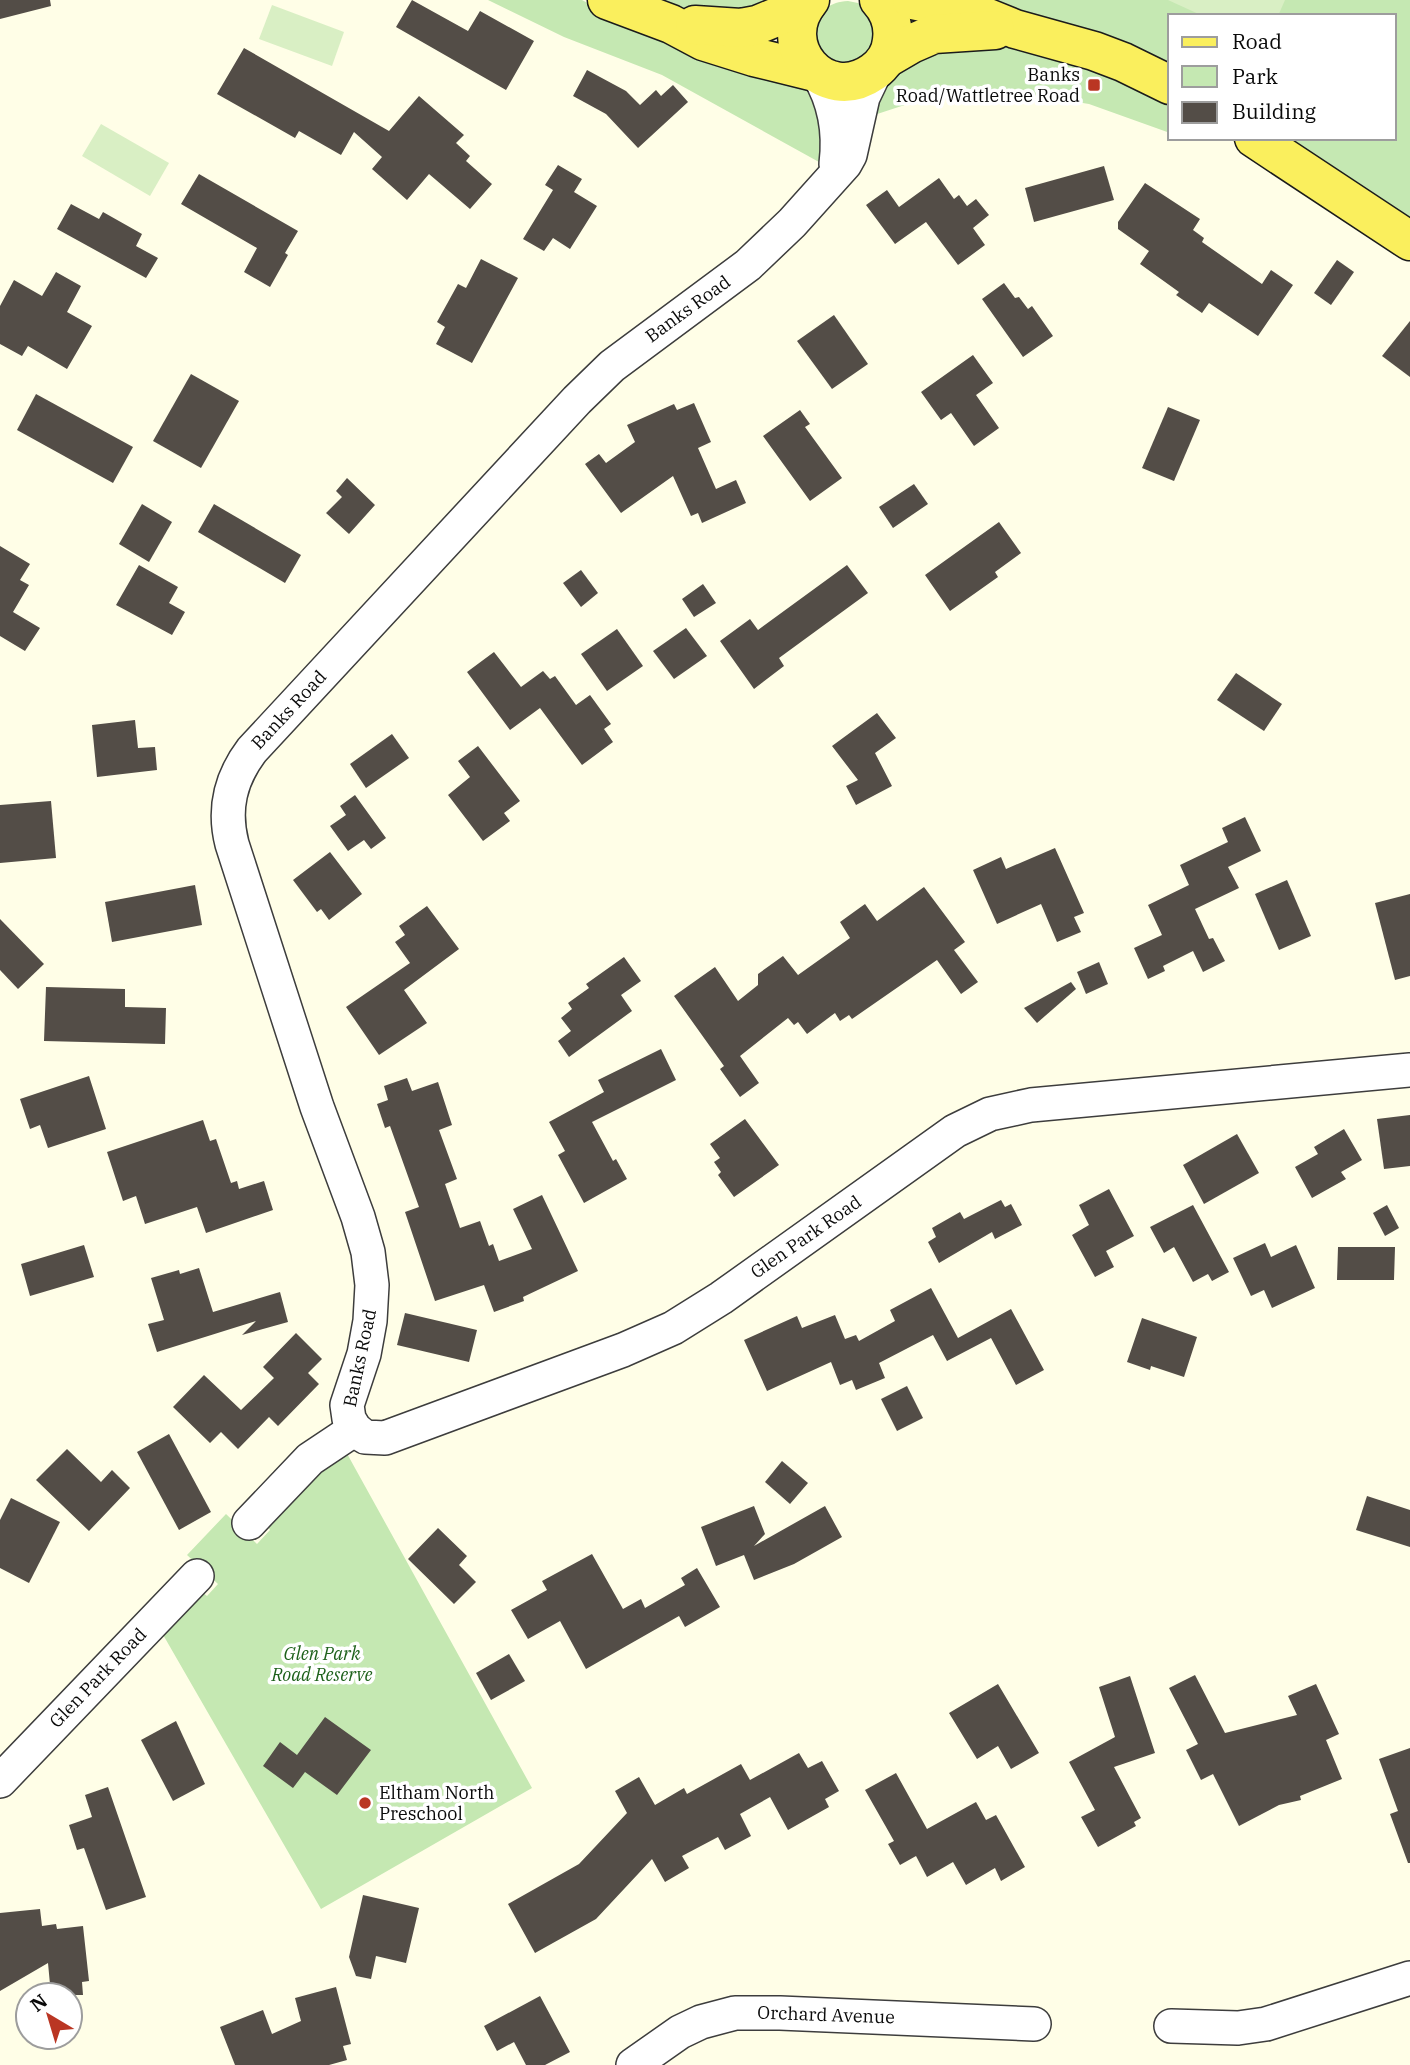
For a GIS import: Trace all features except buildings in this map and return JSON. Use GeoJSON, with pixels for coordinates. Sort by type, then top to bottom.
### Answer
{"type":"FeatureCollection","features":[{"type":"Feature","properties":{"kind":"main road"},"geometry":{"type":"LineString","coordinates":[[607,0],[671,24],[703,41],[832,80],[848,82],[863,78],[911,44],[934,34],[1015,29]]}},
{"type":"Feature","properties":{"kind":"main road"},"geometry":{"type":"LineString","coordinates":[[879,0],[890,15],[893,30],[892,44],[882,64]]}},
{"type":"Feature","properties":{"kind":"main road"},"geometry":{"type":"LineString","coordinates":[[912,0],[978,14],[1015,29],[1094,51],[1168,84]]}},
{"type":"Feature","properties":{"kind":"main road"},"geometry":{"type":"LineString","coordinates":[[671,24],[741,28],[757,25],[808,2]]}},
{"type":"Feature","properties":{"kind":"main road"},"geometry":{"type":"LineString","coordinates":[[808,2],[797,28],[797,40],[800,52],[816,73]]}},
{"type":"Feature","properties":{"kind":"main road"},"geometry":{"type":"LineString","coordinates":[[1257,140],[1410,241]]}},
{"type":"Feature","properties":{"kind":"street","name":"Banks Road"},"geometry":{"type":"LineString","coordinates":[[355,1429],[349,1419],[347,1405],[364,1354],[370,1321],[372,1285],[368,1252],[358,1217],[317,1107],[232,844],[228,810],[233,785],[244,761],[259,742],[577,400],[612,366],[762,253],[792,223],[845,164],[854,145],[863,97],[882,64]]}},
{"type":"Feature","properties":{"kind":"street"},"geometry":{"type":"LineString","coordinates":[[816,73],[834,111],[837,144],[835,173]]}},
{"type":"Feature","properties":{"kind":"street","name":"Glen Park Road"},"geometry":{"type":"LineString","coordinates":[[355,1429],[365,1437],[385,1438],[623,1350],[673,1328],[720,1298],[955,1131],[990,1114],[1031,1105],[1410,1070]]}},
{"type":"Feature","properties":{"kind":"street"},"geometry":{"type":"LineString","coordinates":[[249,1523],[310,1459],[355,1429]]}},
{"type":"Feature","properties":{"kind":"street","name":"Glen Park Road"},"geometry":{"type":"LineString","coordinates":[[0,1780],[197,1576]]}},
{"type":"Feature","properties":{"kind":"street"},"geometry":{"type":"LineString","coordinates":[[1170,2027],[1238,2028],[1266,2024],[1410,1978]]}},
{"type":"Feature","properties":{"kind":"street","name":"Orchard Avenue"},"geometry":{"type":"LineString","coordinates":[[633,2065],[680,2032],[701,2022],[735,2013],[779,2012],[1034,2025]]}},
{"type":"Feature","properties":{"kind":"green space"},"geometry":{"type":"Polygon","coordinates":[[[488,0],[582,0],[817,93],[828,167],[662,75],[564,37],[488,0]]]}},
{"type":"Feature","properties":{"kind":"green space"},"geometry":{"type":"Polygon","coordinates":[[[640,0],[792,0],[700,15],[640,0]]]}},
{"type":"Feature","properties":{"kind":"green space"},"geometry":{"type":"Polygon","coordinates":[[[965,0],[1410,0],[1410,228],[1279,140],[1396,140],[1396,14],[1168,14],[1168,70],[965,0]]]}},
{"type":"Feature","properties":{"kind":"green space"},"geometry":{"type":"Polygon","coordinates":[[[1168,0],[1285,0],[1279,14],[1199,14],[1168,0]]]}},
{"type":"Feature","properties":{"kind":"green space"},"geometry":{"type":"Polygon","coordinates":[[[848,1],[858,3],[873,17],[874,48],[850,66],[820,56],[813,24],[827,8],[848,1]]]}},
{"type":"Feature","properties":{"kind":"green space"},"geometry":{"type":"Polygon","coordinates":[[[272,5],[344,32],[332,66],[259,39],[272,5]]]}},
{"type":"Feature","properties":{"kind":"green space"},"geometry":{"type":"Polygon","coordinates":[[[953,41],[1038,49],[1168,99],[1168,132],[1089,104],[1009,91],[926,98],[865,118],[896,69],[953,41]]]}},
{"type":"Feature","properties":{"kind":"green space"},"geometry":{"type":"Polygon","coordinates":[[[101,124],[169,163],[150,196],[82,156],[101,124]]]}},
{"type":"Feature","properties":{"kind":"green space","name":"Glen Park Road Reserve"},"geometry":{"type":"Polygon","coordinates":[[[345,1450],[532,1788],[321,1909],[158,1626],[202,1592],[207,1596],[218,1584],[187,1555],[226,1514],[257,1544],[270,1530],[265,1522],[345,1450]]]}},
{"type":"Feature","properties":{"kind":"place","name":"Banks Road/Wattletree Road"},"geometry":{"type":"Point","coordinates":[1094,85]}},
{"type":"Feature","properties":{"kind":"place","name":"Eltham North Preschool"},"geometry":{"type":"Point","coordinates":[365,1803]}}]}
